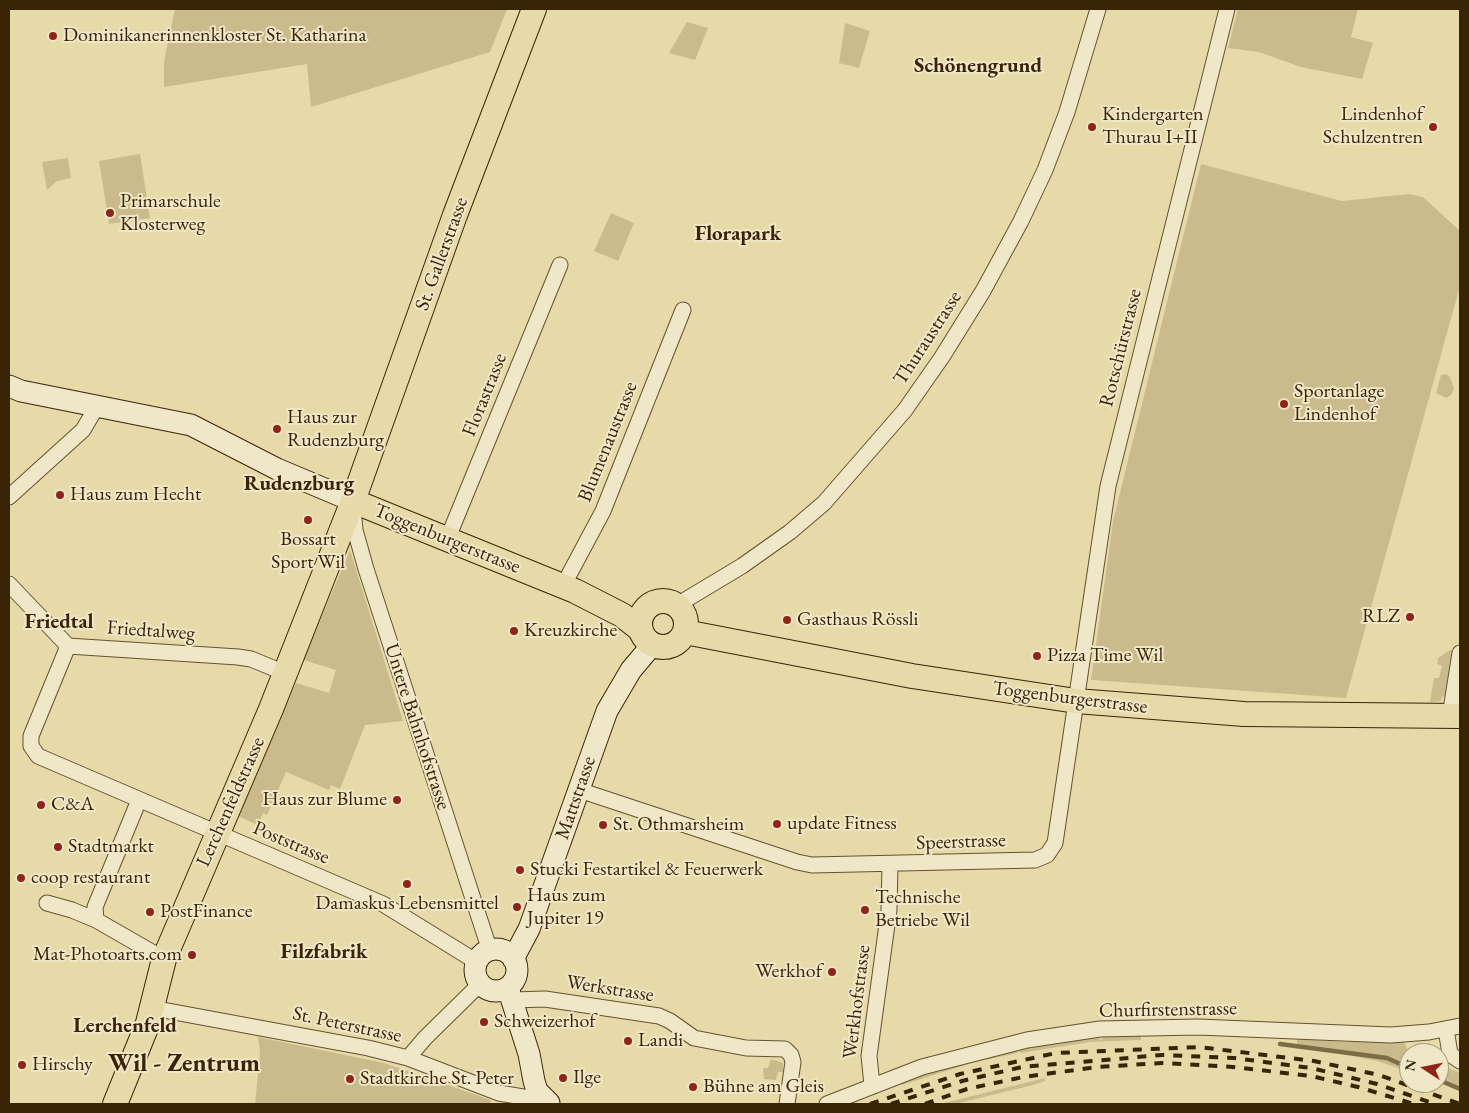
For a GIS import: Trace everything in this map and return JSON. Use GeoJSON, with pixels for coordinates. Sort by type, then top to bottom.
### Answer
{"type":"FeatureCollection","features":[{"type":"Feature","properties":{"kind":"main road","name":"St. Gallerstrasse"},"geometry":{"type":"LineString","coordinates":[[353,501],[455,215],[534,9]]}},
{"type":"Feature","properties":{"kind":"main road","name":"Toggenburgerstrasse"},"geometry":{"type":"LineString","coordinates":[[353,501],[569,588],[622,615],[647,637]]}},
{"type":"Feature","properties":{"kind":"main road","name":"Lerchenfeldstrasse"},"geometry":{"type":"LineString","coordinates":[[115,1104],[134,1061],[152,1008],[164,960],[285,673],[353,501]]}},
{"type":"Feature","properties":{"kind":"main road","name":"Toggenburgerstrasse"},"geometry":{"type":"LineString","coordinates":[[569,588],[626,604],[650,605]]}},
{"type":"Feature","properties":{"kind":"main road"},"geometry":{"type":"LineString","coordinates":[[663,600],[677,604],[686,620],[685,632],[675,644],[668,646],[647,637],[641,617],[650,605],[663,600]]}},
{"type":"Feature","properties":{"kind":"main road","name":"Toggenburgerstrasse"},"geometry":{"type":"LineString","coordinates":[[685,632],[902,675],[1076,701],[1244,714],[1455,716]]}},
{"type":"Feature","properties":{"kind":"street","name":"Thuraustrasse"},"geometry":{"type":"LineString","coordinates":[[677,604],[722,579],[758,555],[824,503],[905,410],[942,357],[982,291],[1023,216],[1045,170],[1067,112],[1098,9]]}},
{"type":"Feature","properties":{"kind":"street","name":"Rotschürstrasse"},"geometry":{"type":"LineString","coordinates":[[1076,701],[1108,486],[1227,9]]}},
{"type":"Feature","properties":{"kind":"street","name":"Florastrasse"},"geometry":{"type":"LineString","coordinates":[[447,540],[560,265]]}},
{"type":"Feature","properties":{"kind":"street","name":"Blumenaustrasse"},"geometry":{"type":"LineString","coordinates":[[569,588],[683,310]]}},
{"type":"Feature","properties":{"kind":"street","name":"Toggenburgerstrasse"},"geometry":{"type":"LineString","coordinates":[[9,386],[192,425],[269,466],[353,501]]}},
{"type":"Feature","properties":{"kind":"street"},"geometry":{"type":"LineString","coordinates":[[9,497],[83,430],[93,413],[95,404]]}},
{"type":"Feature","properties":{"kind":"street","name":"Untere Bahnhofstrasse"},"geometry":{"type":"LineString","coordinates":[[353,501],[355,530],[484,956]]}},
{"type":"Feature","properties":{"kind":"street"},"geometry":{"type":"LineString","coordinates":[[9,584],[68,646]]}},
{"type":"Feature","properties":{"kind":"street","name":"Mattstrasse"},"geometry":{"type":"LineString","coordinates":[[514,959],[529,929],[610,704],[631,670],[647,637]]}},
{"type":"Feature","properties":{"kind":"street","name":"Friedtalweg"},"geometry":{"type":"LineString","coordinates":[[68,646],[251,659],[285,673]]}},
{"type":"Feature","properties":{"kind":"street","name":"Poststrasse"},"geometry":{"type":"LineString","coordinates":[[68,646],[31,736],[31,746],[34,752],[42,759],[383,904],[484,956]]}},
{"type":"Feature","properties":{"kind":"street"},"geometry":{"type":"LineString","coordinates":[[1455,716],[1460,653]]}},
{"type":"Feature","properties":{"kind":"street","name":"Speerstrasse"},"geometry":{"type":"LineString","coordinates":[[579,790],[797,862],[812,865],[1034,860],[1047,855],[1055,843],[1076,701]]}},
{"type":"Feature","properties":{"kind":"street"},"geometry":{"type":"LineString","coordinates":[[96,920],[95,907],[139,800]]}},
{"type":"Feature","properties":{"kind":"street","name":"Werkhofstrasse"},"geometry":{"type":"LineString","coordinates":[[872,1085],[869,1056],[889,910],[890,864]]}},
{"type":"Feature","properties":{"kind":"street"},"geometry":{"type":"LineString","coordinates":[[47,904],[72,910],[96,920],[164,960]]}},
{"type":"Feature","properties":{"kind":"street"},"geometry":{"type":"LineString","coordinates":[[408,1058],[425,1038],[499,991],[516,977],[517,971],[514,959],[506,952],[484,956],[476,973],[499,991],[519,1057],[524,1086],[544,1103]]}},
{"type":"Feature","properties":{"kind":"street","name":"Werkstrasse"},"geometry":{"type":"LineString","coordinates":[[499,991],[545,1000],[659,1016],[670,1021],[694,1038],[746,1048],[785,1049],[791,1054],[793,1062],[786,1104]]}},
{"type":"Feature","properties":{"kind":"street","name":"St. Peterstrasse"},"geometry":{"type":"LineString","coordinates":[[152,1008],[368,1048],[408,1058],[499,1093],[544,1103]]}},
{"type":"Feature","properties":{"kind":"street","name":"Churfirstenstrasse"},"geometry":{"type":"LineString","coordinates":[[827,1104],[922,1067],[989,1049],[1100,1029],[1198,1027],[1391,1035],[1453,1028]]}},
{"type":"Feature","properties":{"kind":"street"},"geometry":{"type":"LineString","coordinates":[[1453,1028],[1450,1054],[1460,1061]]}},
{"type":"Feature","properties":{"kind":"shaded area"},"geometry":{"type":"Polygon","coordinates":[[[175,9],[507,9],[490,52],[311,107],[307,64],[164,87],[164,61],[175,9]]]}},
{"type":"Feature","properties":{"kind":"shaded area"},"geometry":{"type":"Polygon","coordinates":[[[1238,9],[1358,9],[1351,37],[1373,43],[1362,79],[1301,67],[1259,52],[1228,48],[1238,9]]]}},
{"type":"Feature","properties":{"kind":"shaded area"},"geometry":{"type":"Polygon","coordinates":[[[687,22],[708,28],[695,60],[669,53],[687,22]]]}},
{"type":"Feature","properties":{"kind":"shaded area"},"geometry":{"type":"Polygon","coordinates":[[[845,23],[870,31],[859,68],[839,63],[845,23]]]}},
{"type":"Feature","properties":{"kind":"shaded area"},"geometry":{"type":"Polygon","coordinates":[[[140,154],[150,218],[109,224],[99,161],[140,154]]]}},
{"type":"Feature","properties":{"kind":"shaded area"},"geometry":{"type":"Polygon","coordinates":[[[68,158],[71,178],[57,181],[47,190],[42,162],[68,158]]]}},
{"type":"Feature","properties":{"kind":"shaded area","name":"Sportanlage Lindenhof"},"geometry":{"type":"Polygon","coordinates":[[[1201,164],[1342,201],[1409,194],[1423,197],[1460,231],[1460,286],[1346,698],[1091,680],[1113,521],[1201,164]]]}},
{"type":"Feature","properties":{"kind":"shaded area"},"geometry":{"type":"Polygon","coordinates":[[[611,213],[634,223],[618,261],[594,251],[611,213]]]}},
{"type":"Feature","properties":{"kind":"shaded area"},"geometry":{"type":"Polygon","coordinates":[[[1446,374],[1450,377],[1454,389],[1451,395],[1446,398],[1436,393],[1441,375],[1446,374]]]}},
{"type":"Feature","properties":{"kind":"shaded area"},"geometry":{"type":"Polygon","coordinates":[[[350,550],[403,721],[365,725],[340,789],[331,785],[329,790],[286,772],[267,815],[263,813],[258,825],[238,816],[296,683],[329,693],[336,670],[303,660],[350,550]]]}},
{"type":"Feature","properties":{"kind":"shaded area"},"geometry":{"type":"Polygon","coordinates":[[[1450,650],[1457,652],[1449,696],[1442,697],[1441,701],[1430,702],[1434,678],[1439,678],[1442,666],[1437,664],[1438,658],[1450,650]]]}},
{"type":"Feature","properties":{"kind":"shaded area"},"geometry":{"type":"Polygon","coordinates":[[[1141,1034],[1141,1040],[1090,1042],[1020,1053],[1019,1049],[1099,1037],[1100,1040],[1103,1039],[1102,1037],[1141,1034]]]}},
{"type":"Feature","properties":{"kind":"shaded area"},"geometry":{"type":"Polygon","coordinates":[[[258,1037],[384,1063],[491,1100],[490,1104],[255,1104],[260,1053],[258,1037]]]}},
{"type":"Feature","properties":{"kind":"shaded area"},"geometry":{"type":"Polygon","coordinates":[[[1297,1039],[1346,1042],[1404,1041],[1405,1043],[1399,1043],[1399,1069],[1377,1061],[1297,1045],[1297,1039]]]}},
{"type":"Feature","properties":{"kind":"shaded area"},"geometry":{"type":"Polygon","coordinates":[[[1017,1050],[1018,1053],[975,1062],[902,1085],[901,1082],[906,1080],[906,1082],[909,1082],[909,1079],[937,1070],[938,1072],[941,1071],[940,1069],[1017,1050]]]}},
{"type":"Feature","properties":{"kind":"shaded area"},"geometry":{"type":"Polygon","coordinates":[[[771,1059],[783,1063],[783,1072],[778,1072],[776,1080],[764,1079],[763,1068],[768,1068],[771,1059]]]}},
{"type":"Feature","properties":{"kind":"shaded area"},"geometry":{"type":"Polygon","coordinates":[[[1449,1068],[1460,1073],[1460,1089],[1449,1085],[1449,1068]]]}},
{"type":"Feature","properties":{"kind":"shaded area"},"geometry":{"type":"Polygon","coordinates":[[[1045,1078],[1045,1081],[1033,1085],[955,1104],[940,1104],[1045,1078]]]}},
{"type":"Feature","properties":{"kind":"waterway"},"geometry":{"type":"LineString","coordinates":[[1280,1044],[1387,1058],[1399,1063]]}},
{"type":"Feature","properties":{"kind":"waterway"},"geometry":{"type":"LineString","coordinates":[[1449,1084],[1460,1089]]}},
{"type":"Feature","properties":{"kind":"railway"},"geometry":{"type":"LineString","coordinates":[[870,1104],[960,1074],[1056,1053],[1199,1047],[1314,1061],[1379,1075],[1460,1104]]}},
{"type":"Feature","properties":{"kind":"railway"},"geometry":{"type":"LineString","coordinates":[[891,1104],[962,1081],[1022,1067],[1162,1055],[1234,1058],[1311,1068],[1377,1084],[1435,1104]]}},
{"type":"Feature","properties":{"kind":"railway"},"geometry":{"type":"LineString","coordinates":[[925,1104],[967,1089],[1023,1077],[1097,1067],[1162,1063],[1233,1067],[1311,1076],[1358,1087],[1414,1104]]}},
{"type":"Feature","properties":{"kind":"place","name":"Dominikanerinnenkloster St. Katharina"},"geometry":{"type":"Point","coordinates":[53,36]}},
{"type":"Feature","properties":{"kind":"place","name":"Kindergarten Thurau I+II"},"geometry":{"type":"Point","coordinates":[1092,127]}},
{"type":"Feature","properties":{"kind":"place","name":"Lindenhof Schulzentren"},"geometry":{"type":"Point","coordinates":[1433,127]}},
{"type":"Feature","properties":{"kind":"place","name":"Primarschule Klosterweg"},"geometry":{"type":"Point","coordinates":[110,213]}},
{"type":"Feature","properties":{"kind":"place","name":"Sportanlage Lindenhof"},"geometry":{"type":"Point","coordinates":[1284,404]}},
{"type":"Feature","properties":{"kind":"place","name":"Haus zur Rudenzburg"},"geometry":{"type":"Point","coordinates":[277,429]}},
{"type":"Feature","properties":{"kind":"place","name":"Haus zum Hecht"},"geometry":{"type":"Point","coordinates":[60,495]}},
{"type":"Feature","properties":{"kind":"place","name":"Bossart Sport Wil"},"geometry":{"type":"Point","coordinates":[308,520]}},
{"type":"Feature","properties":{"kind":"place","name":"RLZ"},"geometry":{"type":"Point","coordinates":[1410,617]}},
{"type":"Feature","properties":{"kind":"place","name":"Gasthaus Rössli"},"geometry":{"type":"Point","coordinates":[787,620]}},
{"type":"Feature","properties":{"kind":"place","name":"Kreuzkirche"},"geometry":{"type":"Point","coordinates":[514,631]}},
{"type":"Feature","properties":{"kind":"place","name":"Pizza Time Wil"},"geometry":{"type":"Point","coordinates":[1037,656]}},
{"type":"Feature","properties":{"kind":"place","name":"Haus zur Blume"},"geometry":{"type":"Point","coordinates":[397,800]}},
{"type":"Feature","properties":{"kind":"place","name":"C&A"},"geometry":{"type":"Point","coordinates":[41,805]}},
{"type":"Feature","properties":{"kind":"place","name":"update Fitness"},"geometry":{"type":"Point","coordinates":[777,824]}},
{"type":"Feature","properties":{"kind":"place","name":"St. Othmarsheim"},"geometry":{"type":"Point","coordinates":[603,825]}},
{"type":"Feature","properties":{"kind":"place","name":"Stadtmarkt"},"geometry":{"type":"Point","coordinates":[58,847]}},
{"type":"Feature","properties":{"kind":"place","name":"Stucki Festartikel & Feuerwerk"},"geometry":{"type":"Point","coordinates":[520,870]}},
{"type":"Feature","properties":{"kind":"place","name":"coop restaurant"},"geometry":{"type":"Point","coordinates":[21,878]}},
{"type":"Feature","properties":{"kind":"place","name":"Damaskus Lebensmittel"},"geometry":{"type":"Point","coordinates":[407,884]}},
{"type":"Feature","properties":{"kind":"place","name":"Haus zum Jupiter 19"},"geometry":{"type":"Point","coordinates":[517,907]}},
{"type":"Feature","properties":{"kind":"place","name":"Technische Betriebe Wil"},"geometry":{"type":"Point","coordinates":[865,910]}},
{"type":"Feature","properties":{"kind":"place","name":"PostFinance"},"geometry":{"type":"Point","coordinates":[150,912]}},
{"type":"Feature","properties":{"kind":"place","name":"Mat-Photoarts.com"},"geometry":{"type":"Point","coordinates":[192,955]}},
{"type":"Feature","properties":{"kind":"place","name":"Werkhof"},"geometry":{"type":"Point","coordinates":[832,972]}},
{"type":"Feature","properties":{"kind":"place","name":"Schweizerhof"},"geometry":{"type":"Point","coordinates":[484,1022]}},
{"type":"Feature","properties":{"kind":"place","name":"Landi"},"geometry":{"type":"Point","coordinates":[628,1041]}},
{"type":"Feature","properties":{"kind":"place","name":"Hirschy"},"geometry":{"type":"Point","coordinates":[22,1065]}},
{"type":"Feature","properties":{"kind":"place","name":"Ilge"},"geometry":{"type":"Point","coordinates":[563,1078]}},
{"type":"Feature","properties":{"kind":"place","name":"Stadtkirche St. Peter"},"geometry":{"type":"Point","coordinates":[350,1079]}},
{"type":"Feature","properties":{"kind":"place","name":"Bühne am Gleis"},"geometry":{"type":"Point","coordinates":[693,1087]}},
{"type":"Feature","properties":{"kind":"district","name":"Schönengrund"},"geometry":{"type":"Point","coordinates":[978,66]}},
{"type":"Feature","properties":{"kind":"district","name":"Florapark"},"geometry":{"type":"Point","coordinates":[738,234]}},
{"type":"Feature","properties":{"kind":"district","name":"Rudenzburg"},"geometry":{"type":"Point","coordinates":[299,484]}},
{"type":"Feature","properties":{"kind":"district","name":"Friedtal"},"geometry":{"type":"Point","coordinates":[59,622]}},
{"type":"Feature","properties":{"kind":"district","name":"Filzfabrik"},"geometry":{"type":"Point","coordinates":[324,952]}},
{"type":"Feature","properties":{"kind":"district","name":"Lerchenfeld"},"geometry":{"type":"Point","coordinates":[125,1026]}},
{"type":"Feature","properties":{"kind":"district","name":"Wil - Zentrum"},"geometry":{"type":"Point","coordinates":[184,1064]}}]}
